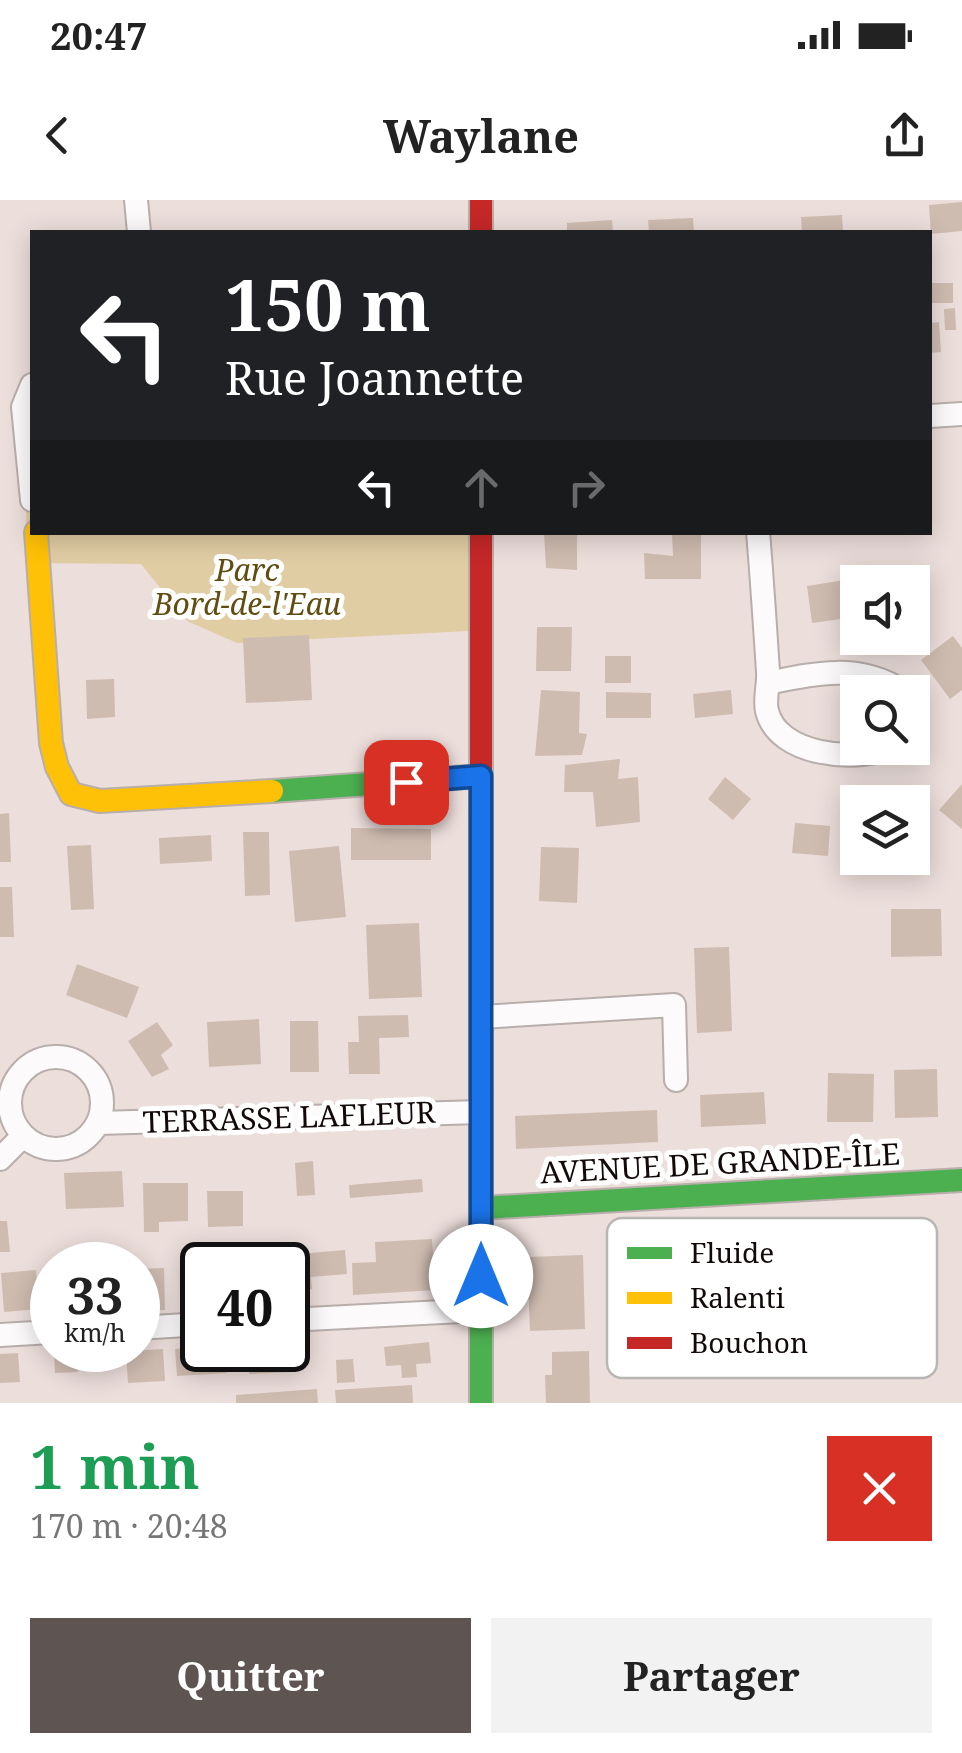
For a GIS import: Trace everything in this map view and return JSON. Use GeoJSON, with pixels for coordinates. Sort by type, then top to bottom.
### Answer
{"type":"FeatureCollection","features":[{"type":"Feature","properties":{"kind":"street"},"geometry":{"type":"LineString","coordinates":[[136,200],[139,230]]}},
{"type":"Feature","properties":{"kind":"street"},"geometry":{"type":"LineString","coordinates":[[480,200],[481,230]]}},
{"type":"Feature","properties":{"kind":"street"},"geometry":{"type":"LineString","coordinates":[[30,390],[23,407],[30,479]]}},
{"type":"Feature","properties":{"kind":"street"},"geometry":{"type":"LineString","coordinates":[[932,416],[962,414]]}},
{"type":"Feature","properties":{"kind":"street"},"geometry":{"type":"LineString","coordinates":[[36,535],[48,737],[62,780],[71,794],[100,801],[150,799],[481,776]]}},
{"type":"Feature","properties":{"kind":"street"},"geometry":{"type":"LineString","coordinates":[[481,535],[481,1403]]}},
{"type":"Feature","properties":{"kind":"street"},"geometry":{"type":"LineString","coordinates":[[758,535],[768,683],[766,710],[776,726],[796,743],[817,754],[840,754]]}},
{"type":"Feature","properties":{"kind":"street"},"geometry":{"type":"LineString","coordinates":[[768,683],[831,670],[852,675]]}},
{"type":"Feature","properties":{"kind":"street"},"geometry":{"type":"LineString","coordinates":[[481,1017],[674,1005],[676,1080]]}},
{"type":"Feature","properties":{"kind":"street","name":"TERRASSE LAFLEUR"},"geometry":{"type":"LineString","coordinates":[[53,1057],[69,1058],[94,1077],[101,1092],[102,1108],[98,1123],[78,1144],[64,1149],[34,1145],[12,1130],[10,1095],[24,1069],[53,1057]]}},
{"type":"Feature","properties":{"kind":"street","name":"TERRASSE LAFLEUR"},"geometry":{"type":"LineString","coordinates":[[98,1123],[481,1112]]}},
{"type":"Feature","properties":{"kind":"street"},"geometry":{"type":"LineString","coordinates":[[0,1159],[12,1130]]}},
{"type":"Feature","properties":{"kind":"street","name":"AVENUE DE GRANDE-ÎLE"},"geometry":{"type":"LineString","coordinates":[[481,1208],[962,1180]]}},
{"type":"Feature","properties":{"kind":"street"},"geometry":{"type":"LineString","coordinates":[[310,1319],[481,1310]]}},
{"type":"Feature","properties":{"kind":"street"},"geometry":{"type":"LineString","coordinates":[[0,1334],[30,1333]]}},
{"type":"Feature","properties":{"kind":"green space","name":"Parc Bord-de-l'Eau"},"geometry":{"type":"Polygon","coordinates":[[[30,417],[30,535],[484,535],[488,630],[237,643],[187,621],[141,564],[28,563],[23,433],[30,417]]]}},
{"type":"Feature","properties":{"kind":"building"},"geometry":{"type":"Polygon","coordinates":[[[962,202],[962,231],[932,234],[929,205],[962,202]]]}},
{"type":"Feature","properties":{"kind":"building"},"geometry":{"type":"Polygon","coordinates":[[[842,215],[843,230],[802,230],[801,217],[842,215]]]}},
{"type":"Feature","properties":{"kind":"building"},"geometry":{"type":"Polygon","coordinates":[[[693,218],[694,230],[649,230],[648,220],[693,218]]]}},
{"type":"Feature","properties":{"kind":"building"},"geometry":{"type":"Polygon","coordinates":[[[612,220],[613,230],[567,230],[567,223],[612,220]]]}},
{"type":"Feature","properties":{"kind":"building"},"geometry":{"type":"Polygon","coordinates":[[[932,283],[953,283],[953,303],[932,303],[932,283]]]}},
{"type":"Feature","properties":{"kind":"building"},"geometry":{"type":"Polygon","coordinates":[[[955,308],[956,330],[945,330],[944,309],[955,308]]]}},
{"type":"Feature","properties":{"kind":"building"},"geometry":{"type":"Polygon","coordinates":[[[939,322],[941,352],[932,353],[932,323],[939,322]]]}},
{"type":"Feature","properties":{"kind":"building"},"geometry":{"type":"Polygon","coordinates":[[[544,535],[577,535],[577,570],[546,568],[544,535]]]}},
{"type":"Feature","properties":{"kind":"building"},"geometry":{"type":"Polygon","coordinates":[[[672,535],[701,535],[701,579],[645,579],[644,553],[673,556],[672,535]]]}},
{"type":"Feature","properties":{"kind":"building"},"geometry":{"type":"Polygon","coordinates":[[[840,581],[840,619],[812,623],[807,586],[840,581]]]}},
{"type":"Feature","properties":{"kind":"building"},"geometry":{"type":"Polygon","coordinates":[[[537,627],[572,627],[571,671],[536,671],[537,627]]]}},
{"type":"Feature","properties":{"kind":"building"},"geometry":{"type":"Polygon","coordinates":[[[309,635],[312,700],[246,703],[243,638],[309,635]]]}},
{"type":"Feature","properties":{"kind":"building"},"geometry":{"type":"Polygon","coordinates":[[[953,636],[962,648],[962,690],[950,699],[921,660],[953,636]]]}},
{"type":"Feature","properties":{"kind":"building"},"geometry":{"type":"Polygon","coordinates":[[[605,656],[631,656],[631,683],[605,683],[605,656]]]}},
{"type":"Feature","properties":{"kind":"building"},"geometry":{"type":"Polygon","coordinates":[[[114,679],[115,717],[87,719],[86,680],[114,679]]]}},
{"type":"Feature","properties":{"kind":"building"},"geometry":{"type":"Polygon","coordinates":[[[541,690],[580,692],[579,733],[587,734],[582,755],[535,756],[541,690]]]}},
{"type":"Feature","properties":{"kind":"building"},"geometry":{"type":"Polygon","coordinates":[[[731,690],[733,714],[695,718],[693,694],[731,690]]]}},
{"type":"Feature","properties":{"kind":"building"},"geometry":{"type":"Polygon","coordinates":[[[606,692],[651,693],[651,718],[606,718],[606,692]]]}},
{"type":"Feature","properties":{"kind":"building"},"geometry":{"type":"Polygon","coordinates":[[[620,759],[618,779],[638,777],[640,822],[596,827],[593,792],[564,792],[565,765],[620,759]]]}},
{"type":"Feature","properties":{"kind":"building"},"geometry":{"type":"Polygon","coordinates":[[[725,777],[751,799],[733,820],[708,799],[725,777]]]}},
{"type":"Feature","properties":{"kind":"building"},"geometry":{"type":"Polygon","coordinates":[[[962,784],[962,829],[939,810],[962,784]]]}},
{"type":"Feature","properties":{"kind":"building"},"geometry":{"type":"Polygon","coordinates":[[[9,813],[11,862],[0,862],[0,814],[9,813]]]}},
{"type":"Feature","properties":{"kind":"building"},"geometry":{"type":"Polygon","coordinates":[[[795,823],[830,826],[828,856],[792,853],[795,823]]]}},
{"type":"Feature","properties":{"kind":"building"},"geometry":{"type":"Polygon","coordinates":[[[351,828],[431,829],[431,860],[351,860],[351,828]]]}},
{"type":"Feature","properties":{"kind":"building"},"geometry":{"type":"Polygon","coordinates":[[[243,832],[269,832],[270,895],[245,896],[243,832]]]}},
{"type":"Feature","properties":{"kind":"building"},"geometry":{"type":"Polygon","coordinates":[[[211,835],[212,861],[160,864],[159,838],[211,835]]]}},
{"type":"Feature","properties":{"kind":"building"},"geometry":{"type":"Polygon","coordinates":[[[91,845],[94,909],[71,910],[67,846],[91,845]]]}},
{"type":"Feature","properties":{"kind":"building"},"geometry":{"type":"Polygon","coordinates":[[[339,846],[346,917],[295,922],[289,851],[339,846]]]}},
{"type":"Feature","properties":{"kind":"building"},"geometry":{"type":"Polygon","coordinates":[[[541,847],[579,848],[577,903],[539,901],[541,847]]]}},
{"type":"Feature","properties":{"kind":"building"},"geometry":{"type":"Polygon","coordinates":[[[0,887],[12,887],[14,937],[0,937],[0,887]]]}},
{"type":"Feature","properties":{"kind":"building"},"geometry":{"type":"Polygon","coordinates":[[[891,909],[941,909],[942,956],[891,957],[891,909]]]}},
{"type":"Feature","properties":{"kind":"building"},"geometry":{"type":"Polygon","coordinates":[[[419,923],[422,997],[369,999],[366,925],[419,923]]]}},
{"type":"Feature","properties":{"kind":"building"},"geometry":{"type":"Polygon","coordinates":[[[729,947],[732,1031],[697,1033],[694,948],[729,947]]]}},
{"type":"Feature","properties":{"kind":"building"},"geometry":{"type":"Polygon","coordinates":[[[77,964],[139,987],[127,1018],[66,995],[77,964]]]}},
{"type":"Feature","properties":{"kind":"building"},"geometry":{"type":"Polygon","coordinates":[[[408,1015],[409,1037],[379,1038],[380,1074],[349,1074],[348,1042],[359,1042],[358,1016],[408,1015]]]}},
{"type":"Feature","properties":{"kind":"building"},"geometry":{"type":"Polygon","coordinates":[[[259,1019],[261,1064],[209,1067],[207,1022],[259,1019]]]}},
{"type":"Feature","properties":{"kind":"building"},"geometry":{"type":"Polygon","coordinates":[[[290,1021],[318,1021],[319,1072],[290,1072],[290,1021]]]}},
{"type":"Feature","properties":{"kind":"building"},"geometry":{"type":"Polygon","coordinates":[[[157,1022],[173,1045],[161,1055],[169,1069],[152,1077],[128,1041],[157,1022]]]}},
{"type":"Feature","properties":{"kind":"building"},"geometry":{"type":"Polygon","coordinates":[[[937,1069],[938,1117],[895,1118],[894,1070],[937,1069]]]}},
{"type":"Feature","properties":{"kind":"building"},"geometry":{"type":"Polygon","coordinates":[[[828,1073],[874,1074],[873,1122],[827,1122],[828,1073]]]}},
{"type":"Feature","properties":{"kind":"building"},"geometry":{"type":"Polygon","coordinates":[[[764,1092],[766,1124],[701,1127],[700,1095],[764,1092]]]}},
{"type":"Feature","properties":{"kind":"building"},"geometry":{"type":"Polygon","coordinates":[[[657,1110],[658,1142],[516,1149],[515,1116],[657,1110]]]}},
{"type":"Feature","properties":{"kind":"building"},"geometry":{"type":"Polygon","coordinates":[[[313,1161],[315,1195],[297,1196],[295,1163],[313,1161]]]}},
{"type":"Feature","properties":{"kind":"building"},"geometry":{"type":"Polygon","coordinates":[[[122,1171],[124,1207],[66,1209],[64,1173],[122,1171]]]}},
{"type":"Feature","properties":{"kind":"building"},"geometry":{"type":"Polygon","coordinates":[[[422,1179],[423,1192],[350,1198],[349,1185],[422,1179]]]}},
{"type":"Feature","properties":{"kind":"building"},"geometry":{"type":"Polygon","coordinates":[[[143,1183],[188,1183],[188,1221],[159,1222],[159,1232],[144,1232],[143,1183]]]}},
{"type":"Feature","properties":{"kind":"building"},"geometry":{"type":"Polygon","coordinates":[[[207,1191],[243,1191],[243,1226],[208,1227],[207,1191]]]}},
{"type":"Feature","properties":{"kind":"building"},"geometry":{"type":"Polygon","coordinates":[[[0,1221],[7,1221],[10,1252],[0,1252],[0,1221]]]}},
{"type":"Feature","properties":{"kind":"building"},"geometry":{"type":"Polygon","coordinates":[[[432,1239],[435,1290],[353,1295],[352,1263],[376,1262],[375,1242],[432,1239]]]}},
{"type":"Feature","properties":{"kind":"building"},"geometry":{"type":"Polygon","coordinates":[[[345,1250],[347,1274],[311,1277],[310,1289],[310,1253],[345,1250]]]}},
{"type":"Feature","properties":{"kind":"building"},"geometry":{"type":"Polygon","coordinates":[[[583,1255],[585,1329],[530,1331],[527,1257],[583,1255]]]}},
{"type":"Feature","properties":{"kind":"building"},"geometry":{"type":"Polygon","coordinates":[[[160,1268],[164,1268],[165,1310],[160,1310],[160,1268]]]}},
{"type":"Feature","properties":{"kind":"building"},"geometry":{"type":"Polygon","coordinates":[[[30,1271],[30,1310],[4,1312],[1,1273],[30,1271]]]}},
{"type":"Feature","properties":{"kind":"building"},"geometry":{"type":"Polygon","coordinates":[[[429,1342],[431,1363],[416,1364],[417,1377],[402,1378],[401,1365],[386,1366],[384,1347],[429,1342]]]}},
{"type":"Feature","properties":{"kind":"building"},"geometry":{"type":"Polygon","coordinates":[[[180,1348],[180,1372],[227,1373],[177,1376],[175,1349],[180,1348]]]}},
{"type":"Feature","properties":{"kind":"building"},"geometry":{"type":"Polygon","coordinates":[[[160,1349],[165,1381],[128,1383],[127,1372],[160,1372],[160,1349]]]}},
{"type":"Feature","properties":{"kind":"building"},"geometry":{"type":"Polygon","coordinates":[[[589,1351],[590,1403],[546,1403],[545,1375],[552,1375],[552,1352],[589,1351]]]}},
{"type":"Feature","properties":{"kind":"building"},"geometry":{"type":"Polygon","coordinates":[[[18,1353],[20,1382],[0,1383],[0,1354],[18,1353]]]}},
{"type":"Feature","properties":{"kind":"building"},"geometry":{"type":"Polygon","coordinates":[[[353,1359],[355,1382],[337,1383],[336,1360],[353,1359]]]}},
{"type":"Feature","properties":{"kind":"building"},"geometry":{"type":"Polygon","coordinates":[[[412,1385],[413,1403],[336,1403],[335,1390],[412,1385]]]}},
{"type":"Feature","properties":{"kind":"building"},"geometry":{"type":"Polygon","coordinates":[[[317,1389],[318,1403],[236,1403],[236,1395],[317,1389]]]}},
{"type":"Feature","properties":{"kind":"traffic: fast"},"geometry":{"type":"LineString","coordinates":[[272,791],[481,776]]}},
{"type":"Feature","properties":{"kind":"traffic: fast"},"geometry":{"type":"LineString","coordinates":[[481,1088],[481,1403]]}},
{"type":"Feature","properties":{"kind":"traffic: fast"},"geometry":{"type":"LineString","coordinates":[[481,1208],[962,1180]]}},
{"type":"Feature","properties":{"kind":"traffic: slow"},"geometry":{"type":"LineString","coordinates":[[36,535],[51,743],[57,767],[71,794],[100,801],[272,791]]}},
{"type":"Feature","properties":{"kind":"traffic: jam"},"geometry":{"type":"LineString","coordinates":[[481,200],[481,230]]}},
{"type":"Feature","properties":{"kind":"traffic: jam"},"geometry":{"type":"LineString","coordinates":[[481,535],[481,1088]]}},
{"type":"Feature","properties":{"kind":"route"},"geometry":{"type":"LineString","coordinates":[[406,782],[481,776],[481,1276]]}}]}
